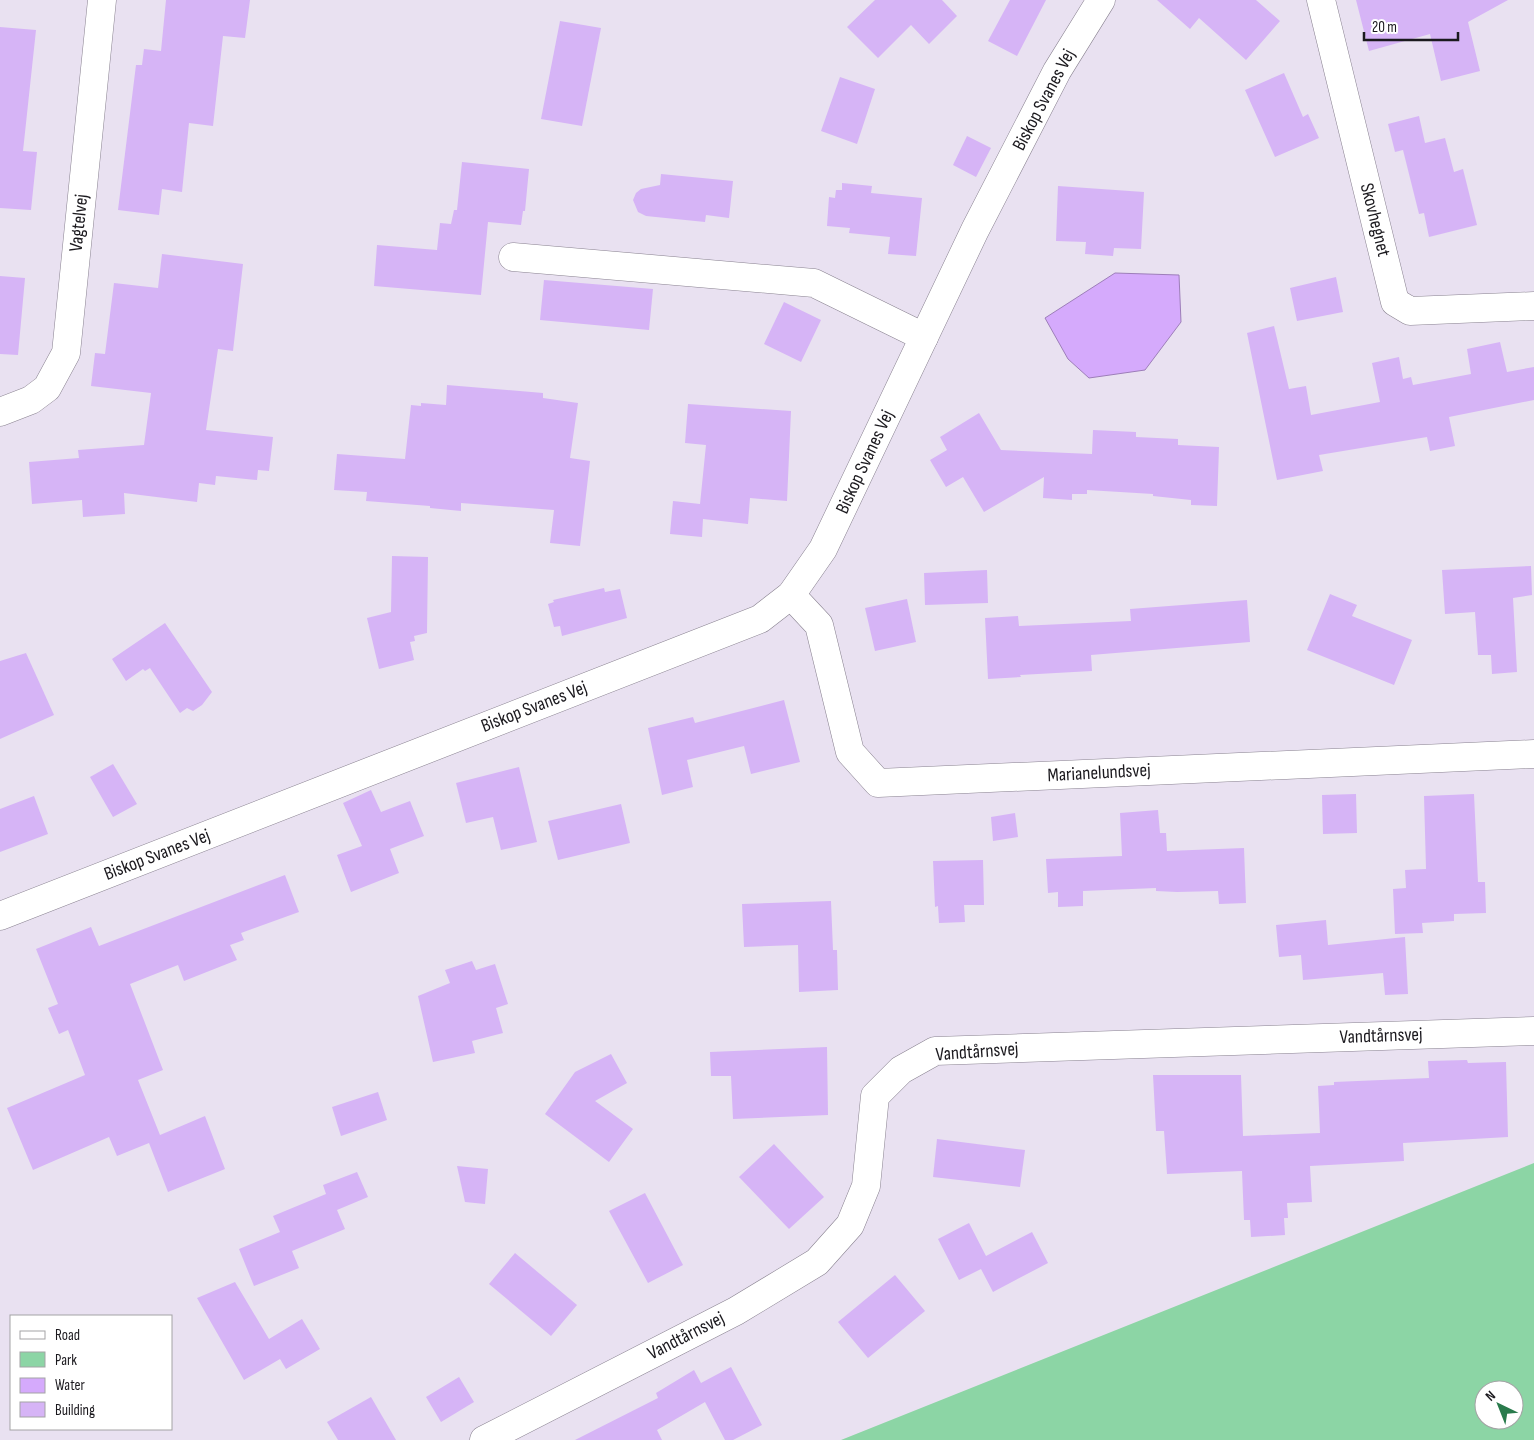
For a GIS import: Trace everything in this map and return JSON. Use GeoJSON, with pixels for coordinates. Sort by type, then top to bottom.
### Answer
{"type":"FeatureCollection","features":[{"type":"Feature","properties":{"kind":"street","name":"Vagtelvej"},"geometry":{"type":"LineString","coordinates":[[0,412],[31,400],[47,388],[66,353],[102,0]]}},
{"type":"Feature","properties":{"kind":"street","name":"Biskop Svanes Vej"},"geometry":{"type":"LineString","coordinates":[[0,916],[751,623],[760,619],[791,595],[823,549],[924,337],[1057,71],[1101,0]]}},
{"type":"Feature","properties":{"kind":"street","name":"Skovhegnet"},"geometry":{"type":"LineString","coordinates":[[1321,0],[1395,302],[1410,311],[1534,306]]}},
{"type":"Feature","properties":{"kind":"street"},"geometry":{"type":"LineString","coordinates":[[513,257],[814,283],[924,337]]}},
{"type":"Feature","properties":{"kind":"street","name":"Marianelundsvej"},"geometry":{"type":"LineString","coordinates":[[791,595],[819,625],[850,752],[878,783],[1534,754]]}},
{"type":"Feature","properties":{"kind":"street","name":"Vandtårnsvej"},"geometry":{"type":"LineString","coordinates":[[484,1440],[736,1311],[817,1262],[850,1225],[866,1186],[874,1096],[901,1070],[935,1051],[1534,1031]]}},
{"type":"Feature","properties":{"kind":"green space"},"geometry":{"type":"Polygon","coordinates":[[[1534,1163],[1534,1440],[841,1440],[1534,1163]]]}},
{"type":"Feature","properties":{"kind":"water"},"geometry":{"type":"Polygon","coordinates":[[[1115,273],[1179,275],[1181,322],[1145,370],[1089,378],[1068,359],[1045,318],[1115,273]]]}},
{"type":"Feature","properties":{"kind":"building"},"geometry":{"type":"Polygon","coordinates":[[[166,0],[250,0],[245,38],[223,36],[213,126],[189,123],[182,192],[162,189],[159,215],[118,210],[136,65],[142,65],[144,49],[161,51],[166,0]]]}},
{"type":"Feature","properties":{"kind":"building"},"geometry":{"type":"Polygon","coordinates":[[[875,0],[942,0],[957,16],[929,44],[911,25],[878,58],[847,27],[875,0]]]}},
{"type":"Feature","properties":{"kind":"building"},"geometry":{"type":"Polygon","coordinates":[[[1010,0],[1046,0],[1017,56],[988,41],[1010,0]]]}},
{"type":"Feature","properties":{"kind":"building"},"geometry":{"type":"Polygon","coordinates":[[[1157,0],[1256,0],[1280,21],[1246,60],[1199,18],[1190,29],[1157,0]]]}},
{"type":"Feature","properties":{"kind":"building"},"geometry":{"type":"Polygon","coordinates":[[[1356,0],[1508,0],[1468,22],[1480,71],[1441,81],[1430,34],[1369,51],[1356,0]]]}},
{"type":"Feature","properties":{"kind":"building"},"geometry":{"type":"Polygon","coordinates":[[[560,21],[601,28],[582,126],[541,119],[560,21]]]}},
{"type":"Feature","properties":{"kind":"building"},"geometry":{"type":"Polygon","coordinates":[[[0,27],[36,30],[23,151],[37,152],[31,210],[0,208],[0,27]]]}},
{"type":"Feature","properties":{"kind":"building"},"geometry":{"type":"Polygon","coordinates":[[[1284,73],[1303,117],[1308,114],[1319,138],[1275,157],[1245,90],[1284,73]]]}},
{"type":"Feature","properties":{"kind":"building"},"geometry":{"type":"Polygon","coordinates":[[[840,77],[875,89],[857,144],[821,131],[840,77]]]}},
{"type":"Feature","properties":{"kind":"building"},"geometry":{"type":"Polygon","coordinates":[[[1419,116],[1425,143],[1445,138],[1454,172],[1463,169],[1477,225],[1429,237],[1424,213],[1419,214],[1403,150],[1395,152],[1388,124],[1419,116]]]}},
{"type":"Feature","properties":{"kind":"building"},"geometry":{"type":"Polygon","coordinates":[[[967,136],[991,148],[976,177],[953,165],[967,136]]]}},
{"type":"Feature","properties":{"kind":"building"},"geometry":{"type":"Polygon","coordinates":[[[462,162],[529,169],[525,211],[523,211],[521,225],[488,222],[481,295],[374,286],[377,245],[437,250],[440,223],[451,224],[454,210],[457,210],[462,162]]]}},
{"type":"Feature","properties":{"kind":"building"},"geometry":{"type":"Polygon","coordinates":[[[661,174],[733,181],[729,218],[706,215],[705,222],[646,216],[638,212],[633,200],[636,193],[641,189],[660,185],[661,174]]]}},
{"type":"Feature","properties":{"kind":"building"},"geometry":{"type":"Polygon","coordinates":[[[842,183],[872,186],[871,193],[922,198],[916,256],[888,254],[890,237],[849,233],[850,228],[827,226],[829,197],[835,198],[836,190],[842,190],[842,183]]]}},
{"type":"Feature","properties":{"kind":"building"},"geometry":{"type":"Polygon","coordinates":[[[1058,186],[1144,192],[1141,249],[1114,248],[1113,256],[1085,254],[1086,242],[1056,241],[1058,186]]]}},
{"type":"Feature","properties":{"kind":"building"},"geometry":{"type":"Polygon","coordinates":[[[162,254],[243,264],[233,351],[218,349],[206,430],[273,437],[269,471],[258,470],[257,480],[216,476],[215,485],[199,483],[197,502],[124,493],[125,514],[83,517],[82,500],[32,504],[29,462],[79,458],[78,450],[144,445],[151,393],[91,386],[95,353],[105,354],[114,283],[158,288],[162,254]]]}},
{"type":"Feature","properties":{"kind":"building"},"geometry":{"type":"Polygon","coordinates":[[[0,276],[25,278],[18,355],[0,354],[0,276]]]}},
{"type":"Feature","properties":{"kind":"building"},"geometry":{"type":"Polygon","coordinates":[[[1336,277],[1343,312],[1297,321],[1290,288],[1336,277]]]}},
{"type":"Feature","properties":{"kind":"building"},"geometry":{"type":"Polygon","coordinates":[[[544,280],[653,289],[649,330],[540,320],[544,280]]]}},
{"type":"Feature","properties":{"kind":"building"},"geometry":{"type":"Polygon","coordinates":[[[784,302],[821,320],[801,362],[764,344],[784,302]]]}},
{"type":"Feature","properties":{"kind":"building"},"geometry":{"type":"Polygon","coordinates":[[[1274,326],[1289,389],[1306,386],[1311,415],[1380,402],[1372,363],[1399,357],[1403,379],[1411,377],[1413,385],[1471,374],[1467,349],[1500,342],[1507,372],[1534,367],[1534,400],[1449,417],[1455,446],[1430,451],[1427,437],[1319,455],[1323,471],[1277,480],[1247,333],[1274,326]]]}},
{"type":"Feature","properties":{"kind":"building"},"geometry":{"type":"Polygon","coordinates":[[[447,385],[543,393],[543,398],[578,403],[570,458],[590,461],[580,546],[550,543],[554,510],[461,503],[461,511],[430,508],[430,506],[366,501],[367,492],[334,490],[337,454],[405,459],[411,405],[421,406],[421,403],[446,405],[447,385]]]}},
{"type":"Feature","properties":{"kind":"building"},"geometry":{"type":"Polygon","coordinates":[[[688,404],[791,411],[787,501],[750,498],[748,524],[703,519],[702,537],[670,534],[673,501],[700,504],[706,445],[685,443],[688,404]]]}},
{"type":"Feature","properties":{"kind":"building"},"geometry":{"type":"Polygon","coordinates":[[[979,413],[1001,450],[1092,454],[1093,430],[1136,432],[1136,437],[1178,439],[1178,445],[1219,447],[1217,506],[1191,505],[1191,500],[1153,496],[1153,494],[1087,490],[1087,494],[1072,494],[1072,500],[1043,498],[1044,477],[984,512],[963,477],[946,487],[930,460],[947,450],[940,437],[979,413]]]}},
{"type":"Feature","properties":{"kind":"building"},"geometry":{"type":"Polygon","coordinates":[[[392,556],[428,557],[427,633],[414,636],[415,641],[410,642],[414,660],[379,669],[367,618],[391,612],[392,556]]]}},
{"type":"Feature","properties":{"kind":"building"},"geometry":{"type":"Polygon","coordinates":[[[1531,566],[1532,595],[1513,598],[1517,672],[1492,674],[1491,655],[1478,655],[1475,612],[1445,614],[1442,570],[1531,566]]]}},
{"type":"Feature","properties":{"kind":"building"},"geometry":{"type":"Polygon","coordinates":[[[987,570],[988,603],[925,605],[924,573],[987,570]]]}},
{"type":"Feature","properties":{"kind":"building"},"geometry":{"type":"Polygon","coordinates":[[[604,588],[605,592],[620,589],[627,618],[562,636],[560,626],[554,627],[548,604],[554,602],[553,600],[604,588]]]}},
{"type":"Feature","properties":{"kind":"building"},"geometry":{"type":"Polygon","coordinates":[[[1330,594],[1357,605],[1352,616],[1412,640],[1394,685],[1307,650],[1330,594]]]}},
{"type":"Feature","properties":{"kind":"building"},"geometry":{"type":"Polygon","coordinates":[[[907,599],[916,642],[875,651],[865,608],[907,599]]]}},
{"type":"Feature","properties":{"kind":"building"},"geometry":{"type":"Polygon","coordinates":[[[1247,600],[1250,642],[1091,655],[1092,671],[1020,675],[1021,677],[988,679],[985,618],[1018,616],[1019,626],[1131,621],[1130,609],[1247,600]]]}},
{"type":"Feature","properties":{"kind":"building"},"geometry":{"type":"Polygon","coordinates":[[[165,623],[212,692],[202,705],[193,711],[187,708],[180,713],[150,668],[145,671],[143,669],[126,681],[112,659],[165,623]]]}},
{"type":"Feature","properties":{"kind":"building"},"geometry":{"type":"Polygon","coordinates":[[[26,653],[54,715],[0,739],[0,661],[26,653]]]}},
{"type":"Feature","properties":{"kind":"building"},"geometry":{"type":"Polygon","coordinates":[[[784,700],[800,762],[751,774],[744,746],[687,760],[693,787],[662,795],[648,728],[693,717],[695,723],[784,700]]]}},
{"type":"Feature","properties":{"kind":"building"},"geometry":{"type":"Polygon","coordinates":[[[113,764],[137,804],[113,817],[90,777],[113,764]]]}},
{"type":"Feature","properties":{"kind":"building"},"geometry":{"type":"Polygon","coordinates":[[[519,767],[537,842],[501,850],[493,817],[466,823],[456,783],[519,767]]]}},
{"type":"Feature","properties":{"kind":"building"},"geometry":{"type":"Polygon","coordinates":[[[371,790],[381,812],[410,801],[424,836],[390,849],[399,873],[351,892],[337,855],[362,846],[343,803],[371,790]]]}},
{"type":"Feature","properties":{"kind":"building"},"geometry":{"type":"Polygon","coordinates":[[[1356,794],[1357,833],[1323,834],[1322,795],[1356,794]]]}},
{"type":"Feature","properties":{"kind":"building"},"geometry":{"type":"Polygon","coordinates":[[[1474,794],[1478,882],[1485,882],[1486,913],[1454,914],[1454,921],[1422,923],[1423,933],[1395,934],[1393,889],[1406,888],[1405,870],[1426,869],[1424,796],[1474,794]]]}},
{"type":"Feature","properties":{"kind":"building"},"geometry":{"type":"Polygon","coordinates":[[[34,796],[48,834],[0,852],[0,809],[34,796]]]}},
{"type":"Feature","properties":{"kind":"building"},"geometry":{"type":"Polygon","coordinates":[[[621,804],[630,843],[558,860],[548,821],[621,804]]]}},
{"type":"Feature","properties":{"kind":"building"},"geometry":{"type":"Polygon","coordinates":[[[1158,810],[1160,833],[1166,833],[1167,851],[1244,848],[1246,903],[1219,904],[1218,891],[1156,891],[1156,888],[1083,891],[1083,906],[1058,907],[1058,892],[1048,893],[1046,859],[1122,856],[1120,813],[1158,810]]]}},
{"type":"Feature","properties":{"kind":"building"},"geometry":{"type":"Polygon","coordinates":[[[1015,813],[1018,837],[993,841],[991,817],[1015,813]]]}},
{"type":"Feature","properties":{"kind":"building"},"geometry":{"type":"Polygon","coordinates":[[[983,860],[984,905],[964,905],[965,922],[939,923],[938,906],[935,907],[933,861],[983,860]]]}},
{"type":"Feature","properties":{"kind":"building"},"geometry":{"type":"Polygon","coordinates":[[[285,875],[299,912],[241,933],[244,940],[230,945],[237,960],[184,981],[178,965],[130,984],[163,1070],[138,1080],[160,1135],[205,1116],[225,1169],[168,1192],[149,1143],[117,1156],[109,1137],[33,1170],[7,1108],[85,1075],[68,1030],[59,1034],[48,1008],[58,1004],[36,949],[91,927],[99,946],[285,875]]]}},
{"type":"Feature","properties":{"kind":"building"},"geometry":{"type":"Polygon","coordinates":[[[831,901],[833,950],[837,950],[838,990],[799,992],[798,945],[744,947],[742,904],[831,901]]]}},
{"type":"Feature","properties":{"kind":"building"},"geometry":{"type":"Polygon","coordinates":[[[1326,920],[1328,945],[1405,937],[1408,994],[1385,995],[1383,973],[1303,980],[1301,955],[1279,957],[1276,925],[1326,920]]]}},
{"type":"Feature","properties":{"kind":"building"},"geometry":{"type":"Polygon","coordinates":[[[472,961],[476,970],[495,964],[508,1004],[496,1008],[503,1033],[472,1041],[475,1053],[433,1062],[418,996],[450,983],[445,970],[472,961]]]}},
{"type":"Feature","properties":{"kind":"building"},"geometry":{"type":"Polygon","coordinates":[[[827,1047],[828,1115],[733,1119],[731,1076],[711,1076],[710,1052],[827,1047]]]}},
{"type":"Feature","properties":{"kind":"building"},"geometry":{"type":"Polygon","coordinates":[[[611,1054],[627,1083],[595,1101],[633,1129],[609,1162],[545,1114],[575,1072],[611,1054]]]}},
{"type":"Feature","properties":{"kind":"building"},"geometry":{"type":"Polygon","coordinates":[[[1467,1060],[1468,1063],[1506,1062],[1508,1137],[1403,1143],[1404,1161],[1310,1166],[1312,1202],[1287,1203],[1288,1218],[1284,1218],[1285,1235],[1251,1237],[1250,1220],[1244,1220],[1242,1171],[1167,1174],[1164,1131],[1156,1131],[1153,1075],[1241,1075],[1243,1136],[1320,1133],[1318,1086],[1334,1085],[1334,1082],[1429,1078],[1428,1061],[1467,1060]]]}},
{"type":"Feature","properties":{"kind":"building"},"geometry":{"type":"Polygon","coordinates":[[[378,1092],[387,1120],[341,1136],[332,1107],[378,1092]]]}},
{"type":"Feature","properties":{"kind":"building"},"geometry":{"type":"Polygon","coordinates":[[[937,1139],[1025,1150],[1020,1187],[933,1177],[937,1139]]]}},
{"type":"Feature","properties":{"kind":"building"},"geometry":{"type":"Polygon","coordinates":[[[774,1144],[824,1197],[789,1229],[739,1177],[774,1144]]]}},
{"type":"Feature","properties":{"kind":"building"},"geometry":{"type":"Polygon","coordinates":[[[457,1166],[488,1169],[485,1204],[465,1202],[457,1166]]]}},
{"type":"Feature","properties":{"kind":"building"},"geometry":{"type":"Polygon","coordinates":[[[357,1172],[368,1197],[337,1210],[345,1229],[292,1251],[299,1268],[254,1286],[239,1249],[280,1232],[273,1216],[326,1194],[323,1185],[357,1172]]]}},
{"type":"Feature","properties":{"kind":"building"},"geometry":{"type":"Polygon","coordinates":[[[645,1193],[683,1265],[648,1283],[609,1211],[645,1193]]]}},
{"type":"Feature","properties":{"kind":"building"},"geometry":{"type":"Polygon","coordinates":[[[969,1223],[986,1256],[1032,1232],[1048,1263],[993,1292],[981,1269],[959,1280],[938,1239],[969,1223]]]}},
{"type":"Feature","properties":{"kind":"building"},"geometry":{"type":"Polygon","coordinates":[[[515,1253],[577,1305],[551,1336],[489,1284],[515,1253]]]}},
{"type":"Feature","properties":{"kind":"building"},"geometry":{"type":"Polygon","coordinates":[[[895,1275],[925,1311],[868,1358],[838,1322],[895,1275]]]}},
{"type":"Feature","properties":{"kind":"building"},"geometry":{"type":"Polygon","coordinates":[[[235,1282],[269,1339],[302,1319],[320,1349],[286,1369],[280,1359],[244,1380],[197,1298],[235,1282]]]}},
{"type":"Feature","properties":{"kind":"building"},"geometry":{"type":"Polygon","coordinates":[[[731,1367],[762,1425],[733,1440],[725,1440],[705,1402],[657,1430],[662,1440],[575,1440],[658,1398],[656,1393],[694,1370],[701,1383],[731,1367]]]}},
{"type":"Feature","properties":{"kind":"building"},"geometry":{"type":"Polygon","coordinates":[[[459,1377],[474,1402],[441,1422],[426,1397],[459,1377]]]}},
{"type":"Feature","properties":{"kind":"building"},"geometry":{"type":"Polygon","coordinates":[[[371,1397],[396,1440],[338,1440],[327,1422],[371,1397]]]}}]}
